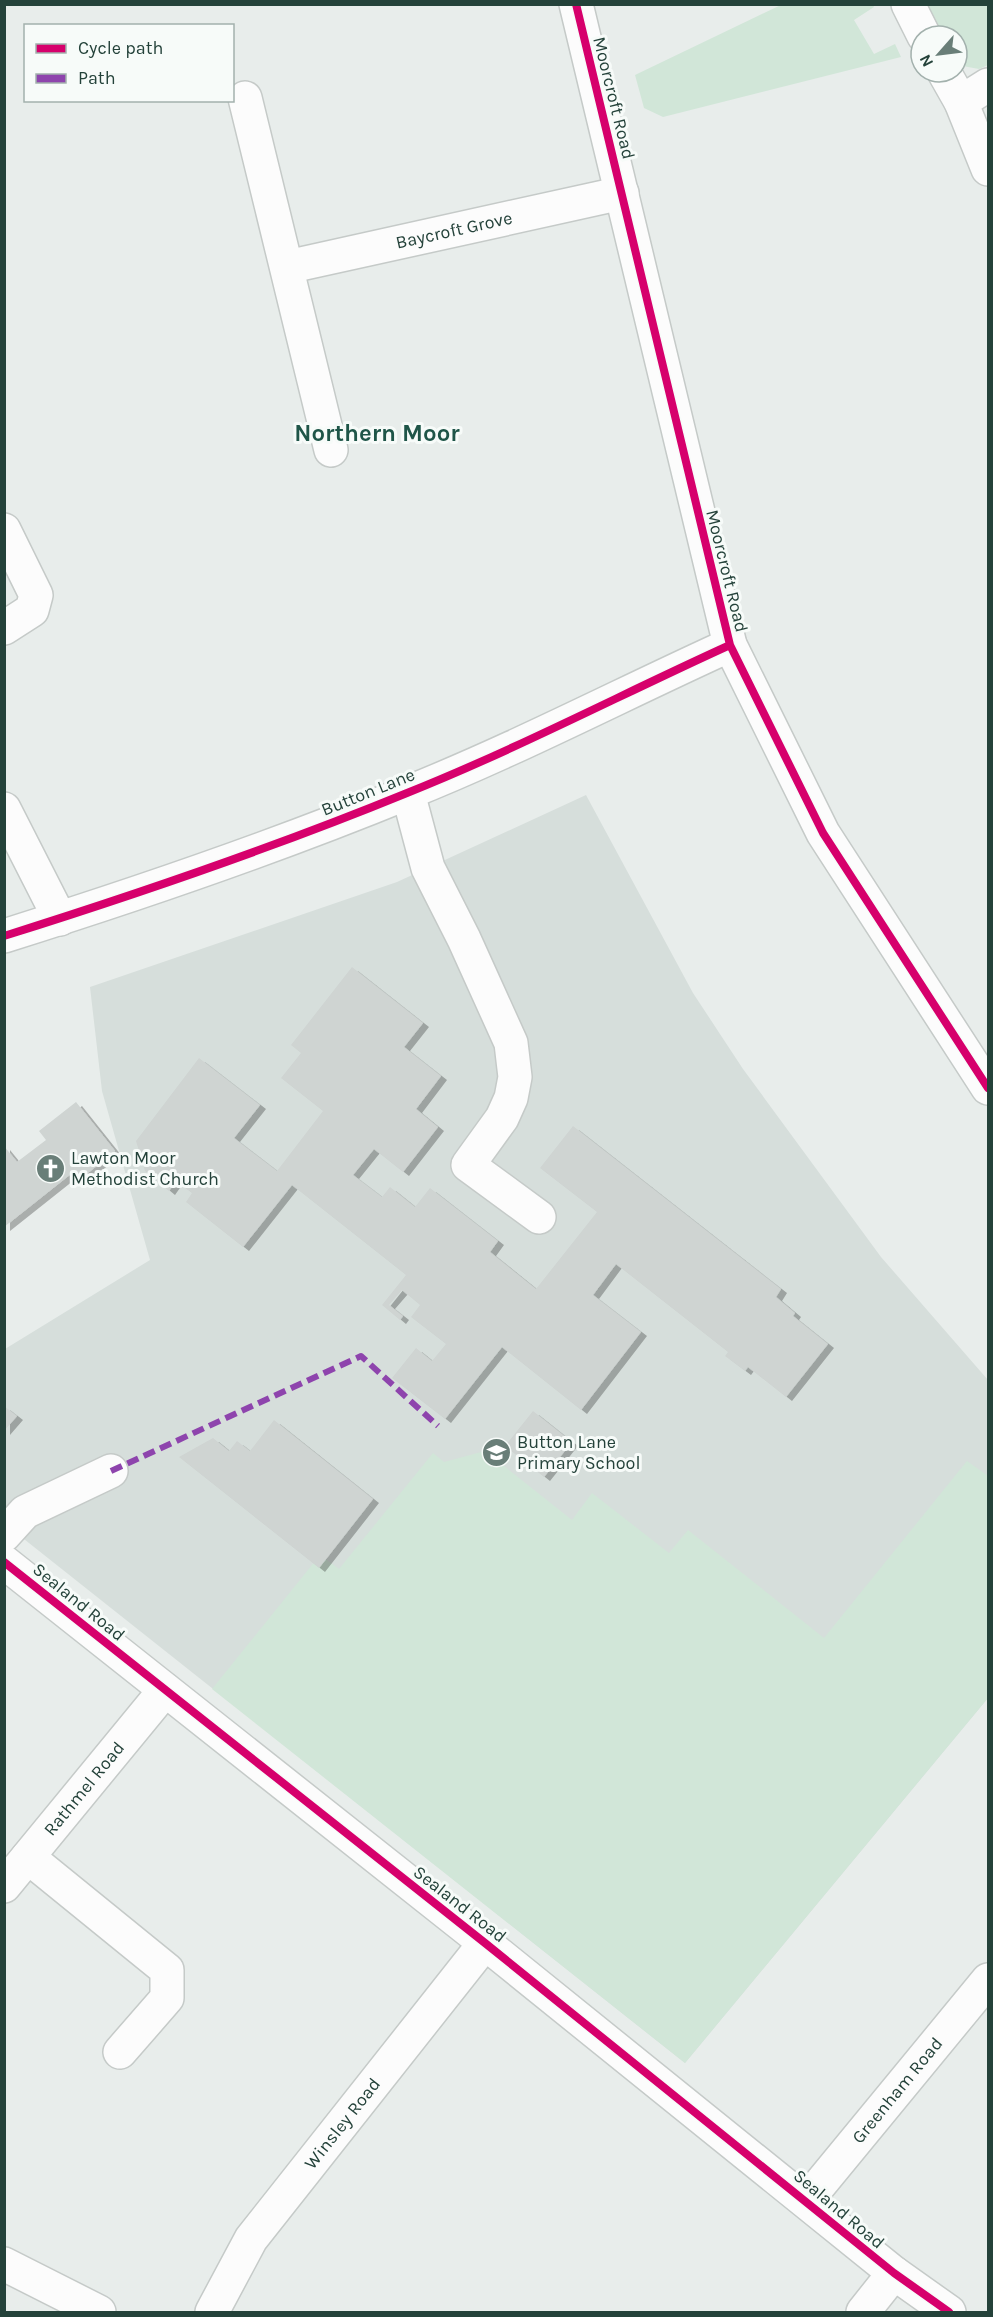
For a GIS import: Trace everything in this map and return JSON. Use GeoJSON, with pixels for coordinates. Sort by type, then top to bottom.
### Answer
{"type":"FeatureCollection","features":[{"type":"Feature","properties":{"kind":"street","name":"Moorcroft Road"},"geometry":{"type":"LineString","coordinates":[[576,4],[730,645],[823,833],[988,1088]]}},
{"type":"Feature","properties":{"kind":"street"},"geometry":{"type":"LineString","coordinates":[[908,4],[918,24]]}},
{"type":"Feature","properties":{"kind":"street"},"geometry":{"type":"LineString","coordinates":[[951,84],[961,102],[988,169]]}},
{"type":"Feature","properties":{"kind":"street"},"geometry":{"type":"LineString","coordinates":[[961,102],[988,85]]}},
{"type":"Feature","properties":{"kind":"street"},"geometry":{"type":"LineString","coordinates":[[245,98],[331,450]]}},
{"type":"Feature","properties":{"kind":"street","name":"Baycroft Grove"},"geometry":{"type":"LineString","coordinates":[[286,267],[622,193]]}},
{"type":"Feature","properties":{"kind":"street"},"geometry":{"type":"LineString","coordinates":[[4,530],[36,595],[32,610],[4,628]]}},
{"type":"Feature","properties":{"kind":"street","name":"Button Lane"},"geometry":{"type":"LineString","coordinates":[[4,936],[255,853],[408,793],[530,740],[730,645]]}},
{"type":"Feature","properties":{"kind":"street"},"geometry":{"type":"LineString","coordinates":[[408,793],[428,868],[464,939],[511,1043],[515,1077],[510,1098],[502,1118],[468,1165],[539,1217]]}},
{"type":"Feature","properties":{"kind":"street"},"geometry":{"type":"LineString","coordinates":[[4,809],[60,919]]}},
{"type":"Feature","properties":{"kind":"street"},"geometry":{"type":"LineString","coordinates":[[4,1535],[25,1512],[111,1471]]}},
{"type":"Feature","properties":{"kind":"street","name":"Sealand Road"},"geometry":{"type":"LineString","coordinates":[[4,1562],[807,2200],[894,2273],[950,2313]]}},
{"type":"Feature","properties":{"kind":"street","name":"Rathmel Road"},"geometry":{"type":"LineString","coordinates":[[4,1886],[165,1690]]}},
{"type":"Feature","properties":{"kind":"street"},"geometry":{"type":"LineString","coordinates":[[28,1857],[167,1970],[167,1998],[120,2052]]}},
{"type":"Feature","properties":{"kind":"street","name":"Winsley Road"},"geometry":{"type":"LineString","coordinates":[[212,2313],[251,2239],[485,1943]]}},
{"type":"Feature","properties":{"kind":"street","name":"Greenham Road"},"geometry":{"type":"LineString","coordinates":[[807,2200],[988,1980]]}},
{"type":"Feature","properties":{"kind":"street"},"geometry":{"type":"LineString","coordinates":[[4,2264],[99,2313]]}},
{"type":"Feature","properties":{"kind":"street"},"geometry":{"type":"LineString","coordinates":[[863,2313],[894,2273]]}},
{"type":"Feature","properties":{"kind":"shaded area","name":"Button Lane Primary School"},"geometry":{"type":"Polygon","coordinates":[[[586,795],[693,993],[743,1069],[881,1257],[988,1380],[988,1698],[685,2063],[5,1524],[5,1349],[150,1260],[102,1091],[90,987],[397,882],[586,795]]]}},
{"type":"Feature","properties":{"kind":"green space"},"geometry":{"type":"Polygon","coordinates":[[[783,4],[873,5],[874,7],[854,20],[874,54],[895,44],[901,57],[663,117],[644,108],[635,75],[783,4]]]}},
{"type":"Feature","properties":{"kind":"green space"},"geometry":{"type":"Polygon","coordinates":[[[917,5],[988,5],[988,65],[979,69],[969,67],[969,24],[929,24],[917,5]]]}},
{"type":"Feature","properties":{"kind":"green space"},"geometry":{"type":"Polygon","coordinates":[[[485,1451],[572,1520],[592,1493],[669,1553],[688,1530],[824,1638],[967,1461],[988,1476],[988,1698],[685,2063],[212,1689],[320,1555],[339,1569],[433,1453],[444,1462],[485,1451]]]}},
{"type":"Feature","properties":{"kind":"building","name":"Button Lane Primary School"},"geometry":{"type":"Polygon","coordinates":[[[352,967],[423,1023],[404,1047],[441,1076],[416,1109],[438,1127],[403,1172],[374,1149],[353,1175],[382,1197],[390,1187],[415,1207],[430,1188],[498,1241],[490,1252],[536,1289],[597,1212],[540,1168],[573,1126],[781,1289],[776,1297],[795,1313],[793,1316],[828,1344],[786,1397],[748,1367],[745,1371],[725,1356],[728,1352],[616,1264],[593,1295],[641,1332],[581,1410],[502,1347],[445,1419],[392,1378],[416,1348],[432,1361],[446,1344],[411,1317],[420,1305],[402,1290],[389,1305],[403,1316],[400,1320],[382,1305],[406,1275],[292,1185],[243,1247],[186,1202],[192,1193],[176,1181],[169,1191],[145,1171],[136,1141],[199,1058],[260,1105],[234,1138],[277,1171],[323,1111],[281,1078],[301,1053],[291,1045],[352,967]]]}},
{"type":"Feature","properties":{"kind":"building","name":"Lawton Moor Methodist Church"},"geometry":{"type":"Polygon","coordinates":[[[76,1102],[115,1151],[78,1181],[72,1173],[4,1227],[4,1146],[17,1162],[46,1140],[39,1131],[76,1102]]]}},
{"type":"Feature","properties":{"kind":"building"},"geometry":{"type":"Polygon","coordinates":[[[4,1406],[17,1416],[4,1431],[4,1406]]]}},
{"type":"Feature","properties":{"kind":"building"},"geometry":{"type":"Polygon","coordinates":[[[533,1411],[572,1442],[544,1477],[505,1446],[533,1411]]]}},
{"type":"Feature","properties":{"kind":"building"},"geometry":{"type":"Polygon","coordinates":[[[274,1420],[373,1499],[319,1568],[179,1457],[213,1438],[229,1451],[237,1441],[250,1451],[274,1420]]]}},
{"type":"Feature","properties":{"kind":"marked path"},"geometry":{"type":"LineString","coordinates":[[111,1471],[361,1356],[438,1426]]}},
{"type":"Feature","properties":{"kind":"cycle path"},"geometry":{"type":"LineString","coordinates":[[576,4],[730,645],[823,833],[988,1088]]}},
{"type":"Feature","properties":{"kind":"cycle path"},"geometry":{"type":"LineString","coordinates":[[4,936],[207,869],[357,813],[489,758],[730,645]]}},
{"type":"Feature","properties":{"kind":"cycle path"},"geometry":{"type":"LineString","coordinates":[[4,1562],[485,1943],[894,2273],[949,2312]]}},
{"type":"Feature","properties":{"kind":"place","name":"Lawton Moor Methodist Church"},"geometry":{"type":"Point","coordinates":[50,1168]}},
{"type":"Feature","properties":{"kind":"place","name":"Button Lane Primary School"},"geometry":{"type":"Point","coordinates":[496,1452]}},
{"type":"Feature","properties":{"kind":"district","name":"Northern Moor"},"geometry":{"type":"Point","coordinates":[377,433]}}]}
